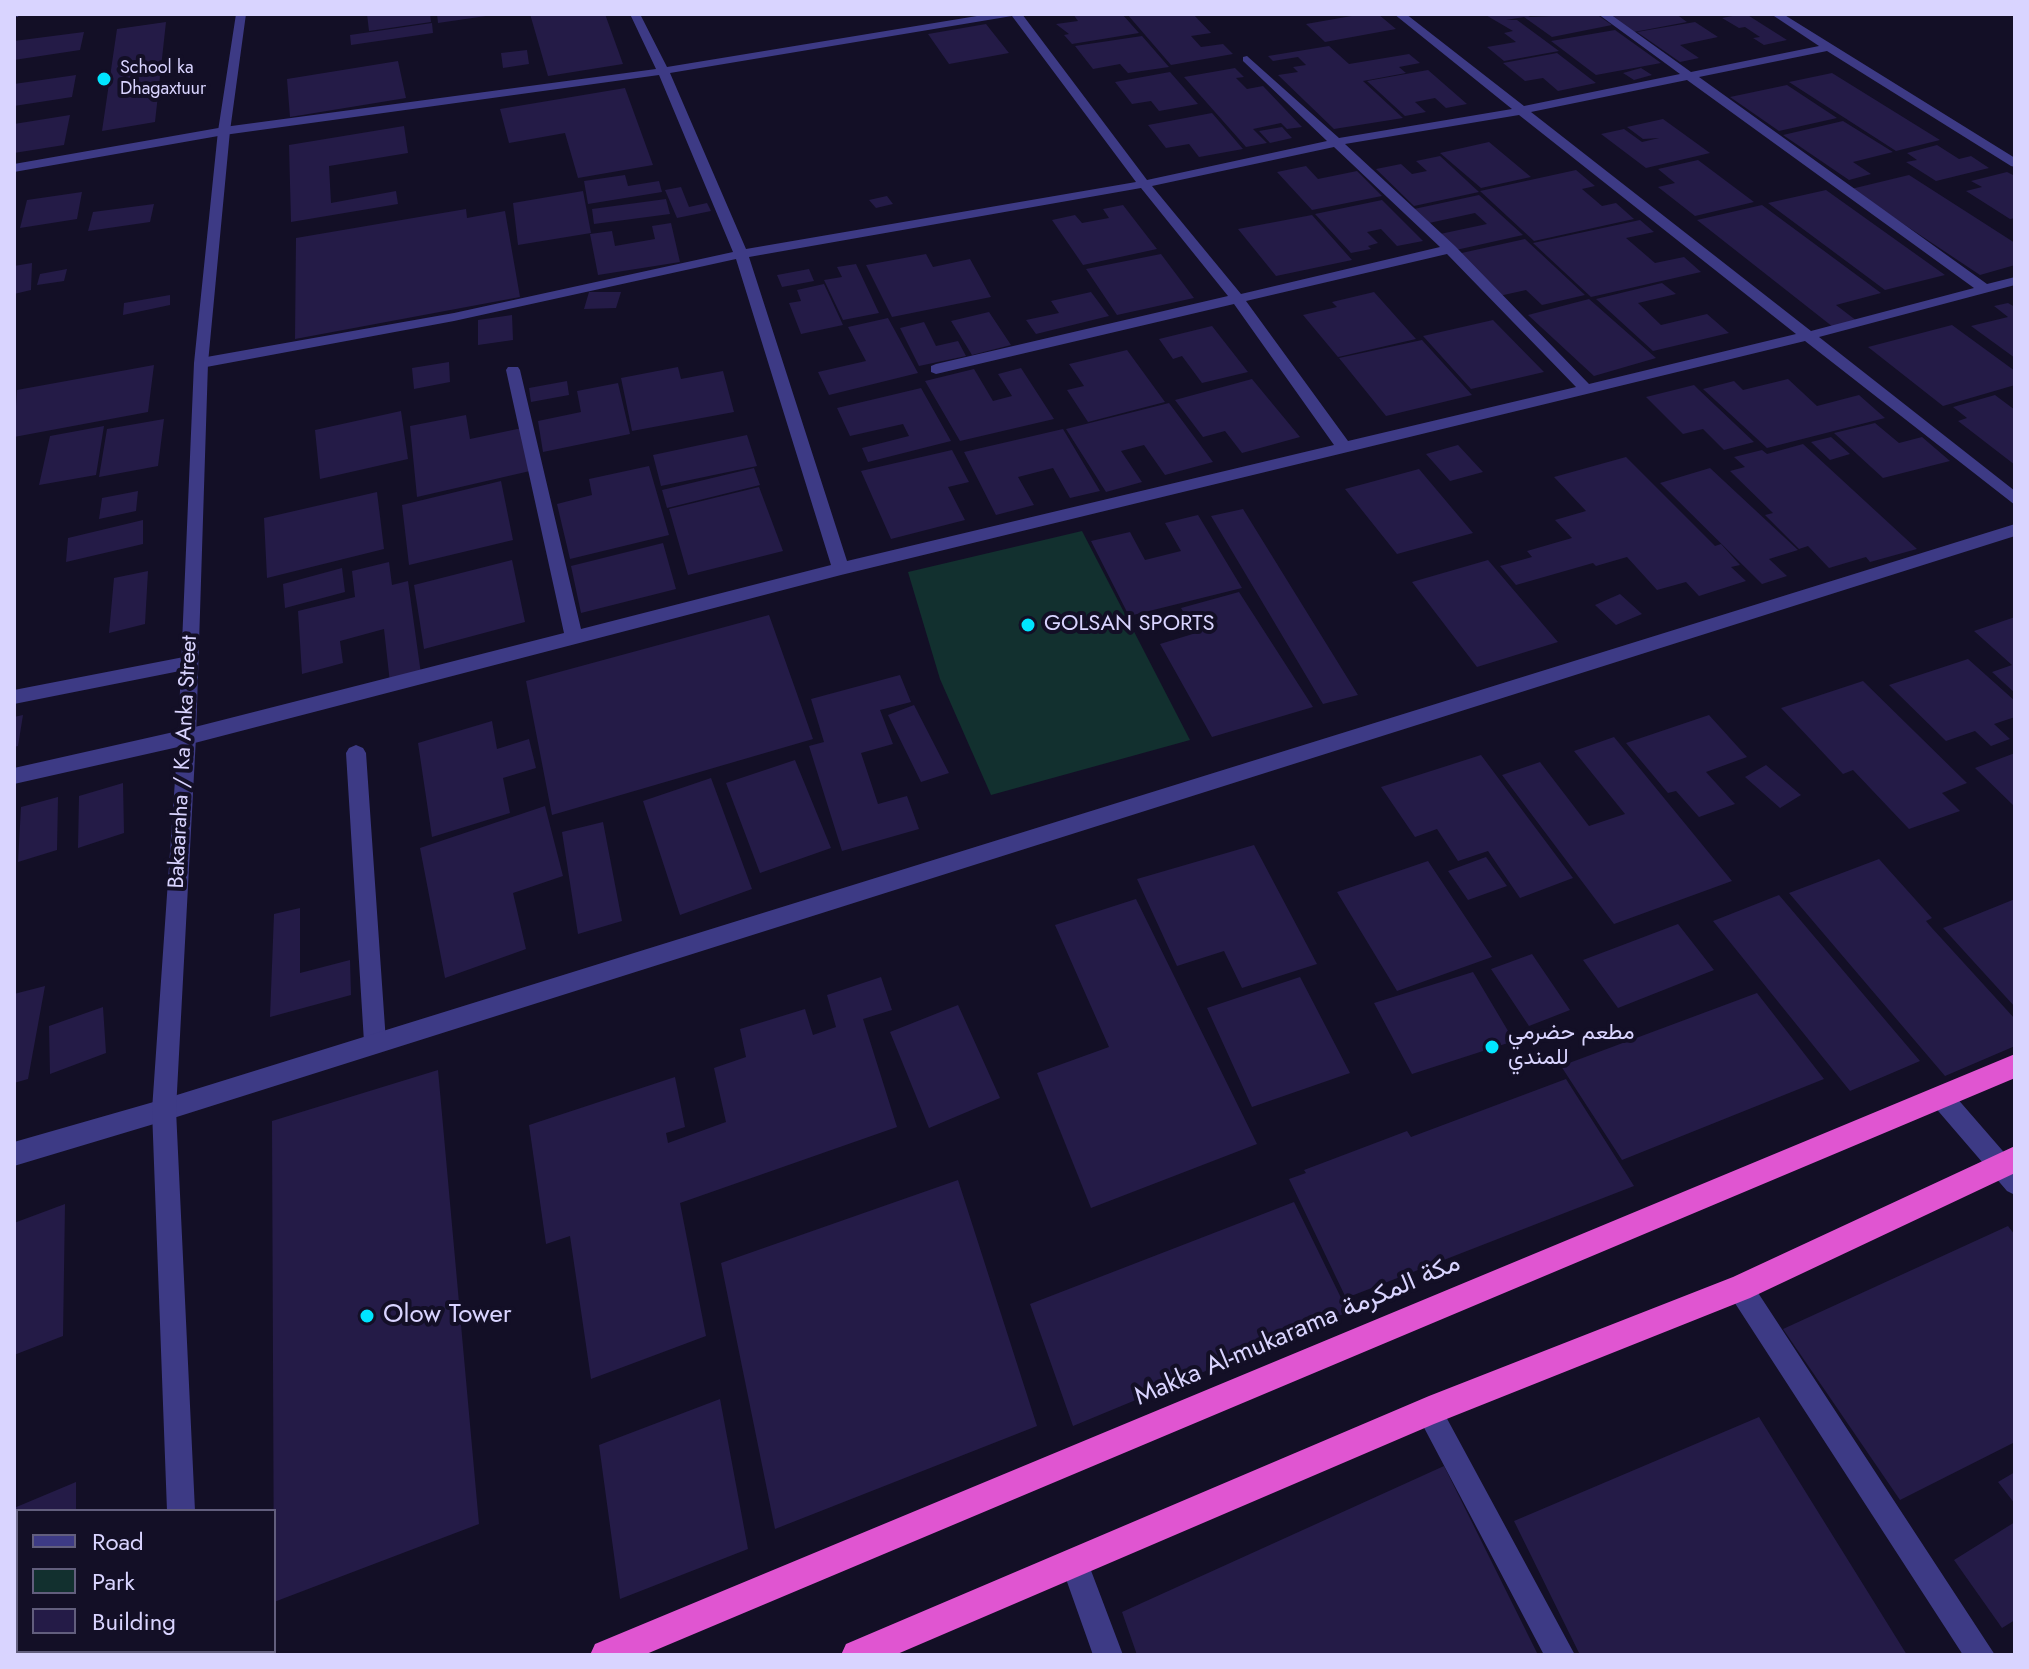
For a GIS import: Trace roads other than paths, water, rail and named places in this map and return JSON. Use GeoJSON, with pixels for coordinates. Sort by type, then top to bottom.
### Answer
{"type":"FeatureCollection","features":[{"type":"Feature","properties":{"kind":"highway","name":"Makka Al-mukarama مكة المكرمة"},"geometry":{"type":"LineString","coordinates":[[606,1655],[2015,1066]]}},
{"type":"Feature","properties":{"kind":"highway"},"geometry":{"type":"LineString","coordinates":[[857,1655],[1429,1411],[1740,1288],[2010,1169]]}},
{"type":"Feature","properties":{"kind":"street","name":"Bakaaraha / Ka Anka Street"},"geometry":{"type":"LineString","coordinates":[[181,1509],[164,1110],[187,737],[201,363],[224,131],[241,14]]}},
{"type":"Feature","properties":{"kind":"street"},"geometry":{"type":"LineString","coordinates":[[635,14],[663,71],[741,254],[841,569]]}},
{"type":"Feature","properties":{"kind":"street"},"geometry":{"type":"LineString","coordinates":[[14,168],[224,131],[663,71],[1009,14]]}},
{"type":"Feature","properties":{"kind":"street"},"geometry":{"type":"LineString","coordinates":[[1016,14],[1144,184],[1237,298],[1344,447]]}},
{"type":"Feature","properties":{"kind":"street"},"geometry":{"type":"LineString","coordinates":[[1399,14],[2015,499]]}},
{"type":"Feature","properties":{"kind":"street"},"geometry":{"type":"LineString","coordinates":[[1603,14],[1985,289]]}},
{"type":"Feature","properties":{"kind":"street"},"geometry":{"type":"LineString","coordinates":[[1776,14],[2015,163]]}},
{"type":"Feature","properties":{"kind":"street"},"geometry":{"type":"LineString","coordinates":[[201,363],[454,317],[741,254],[1144,184],[1338,142],[1519,111],[1830,47]]}},
{"type":"Feature","properties":{"kind":"street"},"geometry":{"type":"LineString","coordinates":[[1247,59],[1450,249],[1586,389]]}},
{"type":"Feature","properties":{"kind":"street"},"geometry":{"type":"LineString","coordinates":[[936,369],[1450,249]]}},
{"type":"Feature","properties":{"kind":"street"},"geometry":{"type":"LineString","coordinates":[[14,776],[187,737],[841,569],[1807,336],[2015,281]]}},
{"type":"Feature","properties":{"kind":"street"},"geometry":{"type":"LineString","coordinates":[[513,370],[574,637]]}},
{"type":"Feature","properties":{"kind":"street"},"geometry":{"type":"LineString","coordinates":[[14,1154],[164,1110],[2015,530]]}},
{"type":"Feature","properties":{"kind":"street"},"geometry":{"type":"LineString","coordinates":[[14,697],[189,663]]}},
{"type":"Feature","properties":{"kind":"street"},"geometry":{"type":"LineString","coordinates":[[356,753],[375,1042]]}},
{"type":"Feature","properties":{"kind":"street"},"geometry":{"type":"LineString","coordinates":[[1941,1097],[2010,1169]]}},
{"type":"Feature","properties":{"kind":"street"},"geometry":{"type":"LineString","coordinates":[[1740,1288],[1980,1655]]}},
{"type":"Feature","properties":{"kind":"street"},"geometry":{"type":"LineString","coordinates":[[1429,1411],[1560,1655]]}},
{"type":"Feature","properties":{"kind":"street"},"geometry":{"type":"LineString","coordinates":[[1074,1562],[1108,1655]]}},
{"type":"Feature","properties":{"kind":"place","name":"School ka Dhagaxtuur"},"geometry":{"type":"Point","coordinates":[104,79]}},
{"type":"Feature","properties":{"kind":"place","name":"GOLSAN SPORTS"},"geometry":{"type":"Point","coordinates":[1028,625]}},
{"type":"Feature","properties":{"kind":"place","name":"مطعم حضرمي للمندي"},"geometry":{"type":"Point","coordinates":[1492,1047]}},
{"type":"Feature","properties":{"kind":"place","name":"Olow Tower"},"geometry":{"type":"Point","coordinates":[367,1316]}}]}
